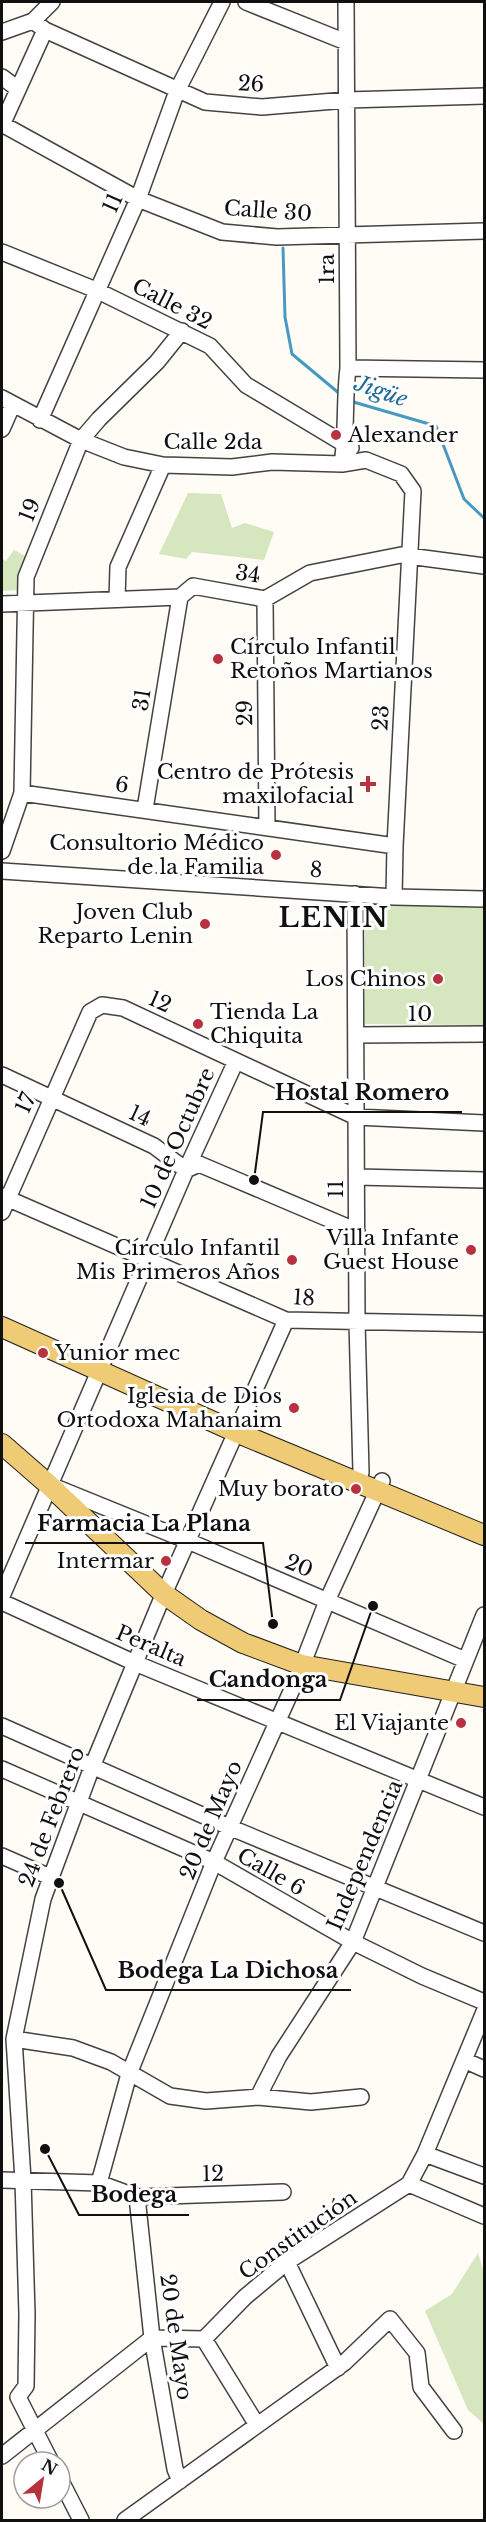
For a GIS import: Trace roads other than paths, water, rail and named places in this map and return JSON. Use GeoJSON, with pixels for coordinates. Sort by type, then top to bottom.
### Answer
{"type":"FeatureCollection","features":[{"type":"Feature","properties":{"kind":"main road"},"geometry":{"type":"LineString","coordinates":[[2,1316],[101,1366]]}},
{"type":"Feature","properties":{"kind":"main road"},"geometry":{"type":"LineString","coordinates":[[2,1328],[101,1366],[360,1478],[484,1521]]}},
{"type":"Feature","properties":{"kind":"main road"},"geometry":{"type":"LineString","coordinates":[[2,1444],[49,1485],[164,1594],[201,1620],[243,1643],[302,1665],[484,1697]]}},
{"type":"Feature","properties":{"kind":"main road"},"geometry":{"type":"LineString","coordinates":[[380,1486],[484,1535]]}},
{"type":"Feature","properties":{"kind":"street"},"geometry":{"type":"LineString","coordinates":[[2,125],[18,89],[39,25],[52,2]]}},
{"type":"Feature","properties":{"kind":"street","name":"11"},"geometry":{"type":"LineString","coordinates":[[40,420],[138,200],[177,91],[222,2]]}},
{"type":"Feature","properties":{"kind":"street"},"geometry":{"type":"LineString","coordinates":[[246,2],[346,42]]}},
{"type":"Feature","properties":{"kind":"street","name":"1ra"},"geometry":{"type":"LineString","coordinates":[[342,464],[345,443],[344,399],[348,368],[346,2]]}},
{"type":"Feature","properties":{"kind":"street"},"geometry":{"type":"LineString","coordinates":[[2,32],[39,25]]}},
{"type":"Feature","properties":{"kind":"street","name":"26"},"geometry":{"type":"LineString","coordinates":[[39,25],[177,91],[205,102],[262,107],[348,100],[484,96]]}},
{"type":"Feature","properties":{"kind":"street"},"geometry":{"type":"LineString","coordinates":[[2,77],[18,89]]}},
{"type":"Feature","properties":{"kind":"street","name":"Calle 30"},"geometry":{"type":"LineString","coordinates":[[2,125],[138,200],[222,232],[277,237],[484,231]]}},
{"type":"Feature","properties":{"kind":"street","name":"Calle 32"},"geometry":{"type":"LineString","coordinates":[[2,252],[96,290],[210,346],[246,385],[267,400],[345,443],[366,460]]}},
{"type":"Feature","properties":{"kind":"street","name":"19"},"geometry":{"type":"LineString","coordinates":[[2,851],[22,793],[26,577],[81,440],[99,419],[158,363],[182,331]]}},
{"type":"Feature","properties":{"kind":"street"},"geometry":{"type":"LineString","coordinates":[[348,368],[484,370]]}},
{"type":"Feature","properties":{"kind":"street"},"geometry":{"type":"LineString","coordinates":[[2,429],[7,401]]}},
{"type":"Feature","properties":{"kind":"street","name":"Calle 2da"},"geometry":{"type":"LineString","coordinates":[[7,401],[81,440],[124,457],[164,465],[232,467],[272,462],[342,464],[366,460]]}},
{"type":"Feature","properties":{"kind":"street","name":"23"},"geometry":{"type":"LineString","coordinates":[[366,460],[400,474],[413,491],[394,897]]}},
{"type":"Feature","properties":{"kind":"street"},"geometry":{"type":"LineString","coordinates":[[117,599],[118,567],[164,465]]}},
{"type":"Feature","properties":{"kind":"street","name":"34"},"geometry":{"type":"LineString","coordinates":[[2,604],[180,597],[193,586],[265,599],[310,573],[352,563],[411,555],[484,566]]}},
{"type":"Feature","properties":{"kind":"street","name":"31"},"geometry":{"type":"LineString","coordinates":[[145,809],[180,597]]}},
{"type":"Feature","properties":{"kind":"street","name":"29"},"geometry":{"type":"LineString","coordinates":[[265,599],[267,827]]}},
{"type":"Feature","properties":{"kind":"street","name":"6"},"geometry":{"type":"LineString","coordinates":[[22,793],[395,846]]}},
{"type":"Feature","properties":{"kind":"street","name":"8"},"geometry":{"type":"LineString","coordinates":[[2,871],[394,897],[484,899]]}},
{"type":"Feature","properties":{"kind":"street","name":"11"},"geometry":{"type":"LineString","coordinates":[[355,894],[360,1478]]}},
{"type":"Feature","properties":{"kind":"street","name":"12"},"geometry":{"type":"LineString","coordinates":[[90,1012],[102,1005],[123,1008],[356,1117],[484,1123]]}},
{"type":"Feature","properties":{"kind":"street","name":"17"},"geometry":{"type":"LineString","coordinates":[[3,1202],[90,1012]]}},
{"type":"Feature","properties":{"kind":"street","name":"10"},"geometry":{"type":"LineString","coordinates":[[356,1035],[484,1035]]}},
{"type":"Feature","properties":{"kind":"street","name":"10 de Octubre"},"geometry":{"type":"LineString","coordinates":[[2,1596],[147,1259],[236,1061]]}},
{"type":"Feature","properties":{"kind":"street","name":"14"},"geometry":{"type":"LineString","coordinates":[[2,1075],[154,1146],[186,1170]]}},
{"type":"Feature","properties":{"kind":"street"},"geometry":{"type":"LineString","coordinates":[[186,1170],[199,1164],[357,1231]]}},
{"type":"Feature","properties":{"kind":"street"},"geometry":{"type":"LineString","coordinates":[[357,1177],[484,1180]]}},
{"type":"Feature","properties":{"kind":"street","name":"18"},"geometry":{"type":"LineString","coordinates":[[3,1202],[147,1259],[286,1320],[484,1324]]}},
{"type":"Feature","properties":{"kind":"street","name":"24 de Febrero"},"geometry":{"type":"LineString","coordinates":[[45,2450],[18,2397],[26,2386],[27,2314],[23,2180],[14,2039],[37,1926],[50,1877],[92,1767],[164,1594],[286,1320]]}},
{"type":"Feature","properties":{"kind":"street","name":"20"},"geometry":{"type":"LineString","coordinates":[[49,1485],[188,1541],[465,1660]]}},
{"type":"Feature","properties":{"kind":"street","name":"20 de Mayo"},"geometry":{"type":"LineString","coordinates":[[99,2183],[129,2074],[214,1862],[302,1665],[327,1601],[380,1486]]}},
{"type":"Feature","properties":{"kind":"street","name":"Peralta"},"geometry":{"type":"LineString","coordinates":[[2,1602],[135,1663],[484,1807]]}},
{"type":"Feature","properties":{"kind":"street","name":"Independencia"},"geometry":{"type":"LineString","coordinates":[[258,2097],[279,2056],[353,1942],[484,1615]]}},
{"type":"Feature","properties":{"kind":"street"},"geometry":{"type":"LineString","coordinates":[[2,1726],[229,1827],[484,1933]]}},
{"type":"Feature","properties":{"kind":"street","name":"Calle 6"},"geometry":{"type":"LineString","coordinates":[[2,1769],[214,1862],[353,1942],[422,1976],[484,2002]]}},
{"type":"Feature","properties":{"kind":"street"},"geometry":{"type":"LineString","coordinates":[[2,1856],[50,1877]]}},
{"type":"Feature","properties":{"kind":"street","name":"Constitución"},"geometry":{"type":"LineString","coordinates":[[204,2339],[244,2297],[287,2262],[409,2184],[425,2154],[484,2012]]}},
{"type":"Feature","properties":{"kind":"street"},"geometry":{"type":"LineString","coordinates":[[14,2039],[73,2048],[111,2062],[129,2074],[179,2098],[207,2102],[258,2097],[304,2102],[361,2097]]}},
{"type":"Feature","properties":{"kind":"street"},"geometry":{"type":"LineString","coordinates":[[464,2060],[484,2069]]}},
{"type":"Feature","properties":{"kind":"street"},"geometry":{"type":"LineString","coordinates":[[425,2154],[484,2176]]}},
{"type":"Feature","properties":{"kind":"street","name":"12"},"geometry":{"type":"LineString","coordinates":[[2,2180],[99,2183],[137,2197],[283,2192]]}},
{"type":"Feature","properties":{"kind":"street"},"geometry":{"type":"LineString","coordinates":[[409,2184],[484,2216]]}},
{"type":"Feature","properties":{"kind":"street","name":"20 de Mayo"},"geometry":{"type":"LineString","coordinates":[[137,2197],[152,2338],[175,2469],[180,2481]]}},
{"type":"Feature","properties":{"kind":"street"},"geometry":{"type":"LineString","coordinates":[[287,2262],[338,2368]]}},
{"type":"Feature","properties":{"kind":"street"},"geometry":{"type":"LineString","coordinates":[[125,2520],[338,2368],[390,2319],[417,2353],[421,2387],[454,2431]]}},
{"type":"Feature","properties":{"kind":"street"},"geometry":{"type":"LineString","coordinates":[[2,2456],[152,2338],[204,2339],[257,2425]]}},
{"type":"Feature","properties":{"kind":"street"},"geometry":{"type":"LineString","coordinates":[[72,2502],[81,2520]]}},
{"type":"Feature","properties":{"kind":"waterway","name":"Jigüe"},"geometry":{"type":"LineString","coordinates":[[283,248],[285,317],[292,354],[340,394]]}},
{"type":"Feature","properties":{"kind":"waterway","name":"Jigüe"},"geometry":{"type":"LineString","coordinates":[[350,401],[436,426],[464,499],[484,518]]}},
{"type":"Feature","properties":{"kind":"place","name":"Alexander"},"geometry":{"type":"Point","coordinates":[336,435]}},
{"type":"Feature","properties":{"kind":"place","name":"Círculo Infantil Retoños Martianos"},"geometry":{"type":"Point","coordinates":[218,659]}},
{"type":"Feature","properties":{"kind":"place","name":"Centro de Prótesis maxilofacial"},"geometry":{"type":"Point","coordinates":[368,784]}},
{"type":"Feature","properties":{"kind":"place","name":"Consultorio Médico de la Familia"},"geometry":{"type":"Point","coordinates":[276,855]}},
{"type":"Feature","properties":{"kind":"place","name":"Joven Club Reparto Lenin"},"geometry":{"type":"Point","coordinates":[205,924]}},
{"type":"Feature","properties":{"kind":"place","name":"Los Chinos"},"geometry":{"type":"Point","coordinates":[438,979]}},
{"type":"Feature","properties":{"kind":"place","name":"Tienda La Chiquita"},"geometry":{"type":"Point","coordinates":[198,1024]}},
{"type":"Feature","properties":{"kind":"place","name":"Hostal Romero"},"geometry":{"type":"Point","coordinates":[254,1180]}},
{"type":"Feature","properties":{"kind":"place","name":"Villa Infante Guest House"},"geometry":{"type":"Point","coordinates":[471,1250]}},
{"type":"Feature","properties":{"kind":"place","name":"Círculo Infantil Mis Primeros Años"},"geometry":{"type":"Point","coordinates":[292,1260]}},
{"type":"Feature","properties":{"kind":"place","name":"Yunior mec"},"geometry":{"type":"Point","coordinates":[43,1353]}},
{"type":"Feature","properties":{"kind":"place","name":"Iglesia de Dios Ortodoxa Mahanaim"},"geometry":{"type":"Point","coordinates":[294,1408]}},
{"type":"Feature","properties":{"kind":"place","name":"Muy borato"},"geometry":{"type":"Point","coordinates":[356,1489]}},
{"type":"Feature","properties":{"kind":"place","name":"Intermar"},"geometry":{"type":"Point","coordinates":[166,1561]}},
{"type":"Feature","properties":{"kind":"place","name":"Candonga"},"geometry":{"type":"Point","coordinates":[373,1606]}},
{"type":"Feature","properties":{"kind":"place","name":"Farmacia La Plana"},"geometry":{"type":"Point","coordinates":[273,1624]}},
{"type":"Feature","properties":{"kind":"place","name":"El Viajante"},"geometry":{"type":"Point","coordinates":[461,1723]}},
{"type":"Feature","properties":{"kind":"place","name":"Bodega La Dichosa"},"geometry":{"type":"Point","coordinates":[59,1883]}},
{"type":"Feature","properties":{"kind":"place","name":"Bodega"},"geometry":{"type":"Point","coordinates":[45,2149]}},
{"type":"Feature","properties":{"kind":"district","name":"LENIN"},"geometry":{"type":"Point","coordinates":[334,917]}}]}
